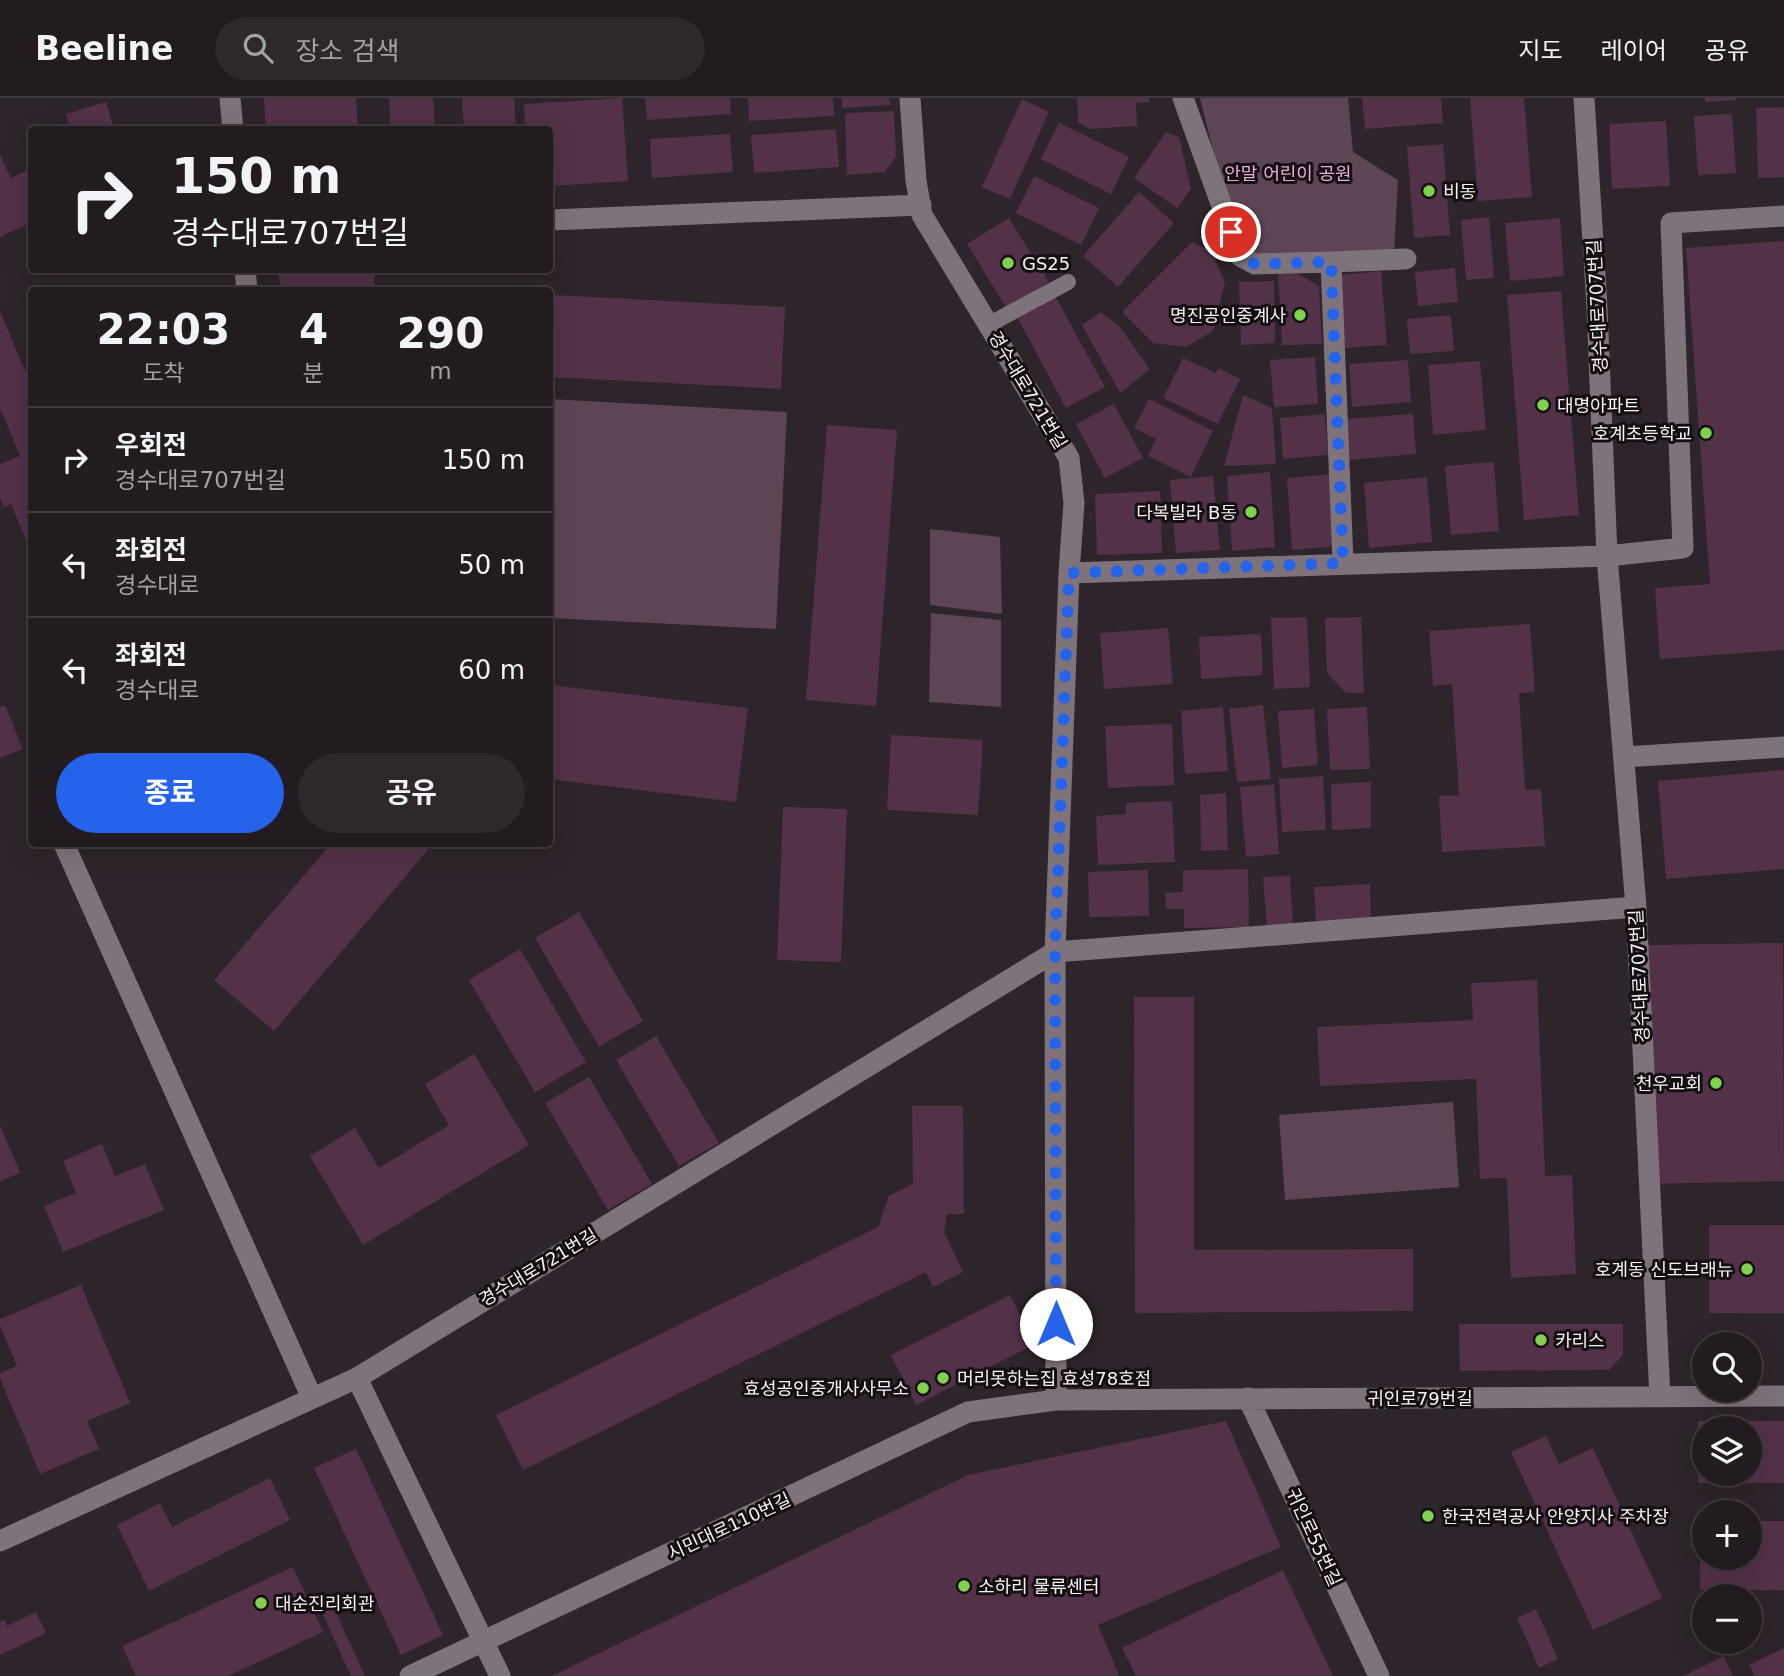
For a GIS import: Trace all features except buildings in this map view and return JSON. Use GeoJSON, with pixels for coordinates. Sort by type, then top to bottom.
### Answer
{"type":"FeatureCollection","features":[{"type":"Feature","properties":{"kind":"street"},"geometry":{"type":"LineString","coordinates":[[230,98],[233,126]]}},
{"type":"Feature","properties":{"kind":"street","name":"경수대로721번길"},"geometry":{"type":"LineString","coordinates":[[910,98],[916,181],[922,215],[1069,458],[1074,503],[1055,952],[1056,1401]]}},
{"type":"Feature","properties":{"kind":"street"},"geometry":{"type":"LineString","coordinates":[[1183,98],[1240,256],[1255,264],[1406,259]]}},
{"type":"Feature","properties":{"kind":"street","name":"경수대로707번길"},"geometry":{"type":"LineString","coordinates":[[1584,98],[1597,307],[1607,556],[1636,907],[1660,1397]]}},
{"type":"Feature","properties":{"kind":"street"},"geometry":{"type":"LineString","coordinates":[[553,220],[921,205]]}},
{"type":"Feature","properties":{"kind":"street"},"geometry":{"type":"LineString","coordinates":[[1069,573],[1607,556],[1682,548],[1671,223],[1784,216]]}},
{"type":"Feature","properties":{"kind":"street"},"geometry":{"type":"LineString","coordinates":[[1331,262],[1343,563]]}},
{"type":"Feature","properties":{"kind":"street"},"geometry":{"type":"LineString","coordinates":[[1624,757],[1784,747]]}},
{"type":"Feature","properties":{"kind":"street"},"geometry":{"type":"LineString","coordinates":[[65,847],[312,1398]]}},
{"type":"Feature","properties":{"kind":"street"},"geometry":{"type":"LineString","coordinates":[[1055,952],[1636,907]]}},
{"type":"Feature","properties":{"kind":"street","name":"경수대로721번길"},"geometry":{"type":"LineString","coordinates":[[0,1541],[357,1378],[1055,952]]}},
{"type":"Feature","properties":{"kind":"street"},"geometry":{"type":"LineString","coordinates":[[357,1378],[500,1676]]}},
{"type":"Feature","properties":{"kind":"street","name":"귀인로79번길"},"geometry":{"type":"LineString","coordinates":[[1056,1401],[1784,1396]]}},
{"type":"Feature","properties":{"kind":"street","name":"귀인로55번길"},"geometry":{"type":"LineString","coordinates":[[1248,1398],[1379,1676]]}},
{"type":"Feature","properties":{"kind":"street","name":"시민대로110번길"},"geometry":{"type":"LineString","coordinates":[[410,1676],[968,1412],[1056,1401]]}},
{"type":"Feature","properties":{"kind":"lane"},"geometry":{"type":"LineString","coordinates":[[988,325],[1068,282]]}},
{"type":"Feature","properties":{"kind":"green space","name":"안말 어린이 공원"},"geometry":{"type":"Polygon","coordinates":[[[1200,98],[1348,98],[1353,152],[1398,180],[1394,253],[1254,257],[1225,198],[1200,98]]]}},
{"type":"Feature","properties":{"kind":"green space"},"geometry":{"type":"Polygon","coordinates":[[[553,399],[787,412],[776,629],[553,618],[553,399]]]}},
{"type":"Feature","properties":{"kind":"green space"},"geometry":{"type":"Polygon","coordinates":[[[930,529],[1000,537],[1002,614],[930,605],[930,529]]]}},
{"type":"Feature","properties":{"kind":"green space"},"geometry":{"type":"Polygon","coordinates":[[[931,613],[1001,620],[1001,707],[929,702],[931,613]]]}},
{"type":"Feature","properties":{"kind":"green space"},"geometry":{"type":"Polygon","coordinates":[[[1453,1102],[1459,1187],[1285,1200],[1279,1115],[1453,1102]]]}},
{"type":"Feature","properties":{"kind":"place","name":"비동"},"geometry":{"type":"Point","coordinates":[1429,191]}},
{"type":"Feature","properties":{"kind":"place","name":"GS25"},"geometry":{"type":"Point","coordinates":[1008,263]}},
{"type":"Feature","properties":{"kind":"place","name":"명진공인중계사"},"geometry":{"type":"Point","coordinates":[1300,315]}},
{"type":"Feature","properties":{"kind":"place","name":"대명아파트"},"geometry":{"type":"Point","coordinates":[1543,405]}},
{"type":"Feature","properties":{"kind":"place","name":"호계초등학교"},"geometry":{"type":"Point","coordinates":[1706,433]}},
{"type":"Feature","properties":{"kind":"place","name":"다복빌라 B동"},"geometry":{"type":"Point","coordinates":[1251,512]}},
{"type":"Feature","properties":{"kind":"place","name":"천우교회"},"geometry":{"type":"Point","coordinates":[1716,1083]}},
{"type":"Feature","properties":{"kind":"place","name":"호계동 신도브래뉴"},"geometry":{"type":"Point","coordinates":[1747,1269]}},
{"type":"Feature","properties":{"kind":"place","name":"카리스"},"geometry":{"type":"Point","coordinates":[1541,1340]}},
{"type":"Feature","properties":{"kind":"place","name":"머리못하는집 효성78호점"},"geometry":{"type":"Point","coordinates":[943,1378]}},
{"type":"Feature","properties":{"kind":"place","name":"효성공인중개사사무소"},"geometry":{"type":"Point","coordinates":[923,1388]}},
{"type":"Feature","properties":{"kind":"place","name":"한국전력공사 안양지사 주차장"},"geometry":{"type":"Point","coordinates":[1428,1516]}},
{"type":"Feature","properties":{"kind":"place","name":"소하리 물류센터"},"geometry":{"type":"Point","coordinates":[964,1586]}},
{"type":"Feature","properties":{"kind":"place","name":"대순진리회관"},"geometry":{"type":"Point","coordinates":[261,1603]}},
{"type":"Feature","properties":{"kind":"route"},"geometry":{"type":"LineString","coordinates":[[1056,1324],[1055,952],[1069,573],[1343,563],[1331,262],[1255,264],[1240,256],[1231,232]]}}]}
